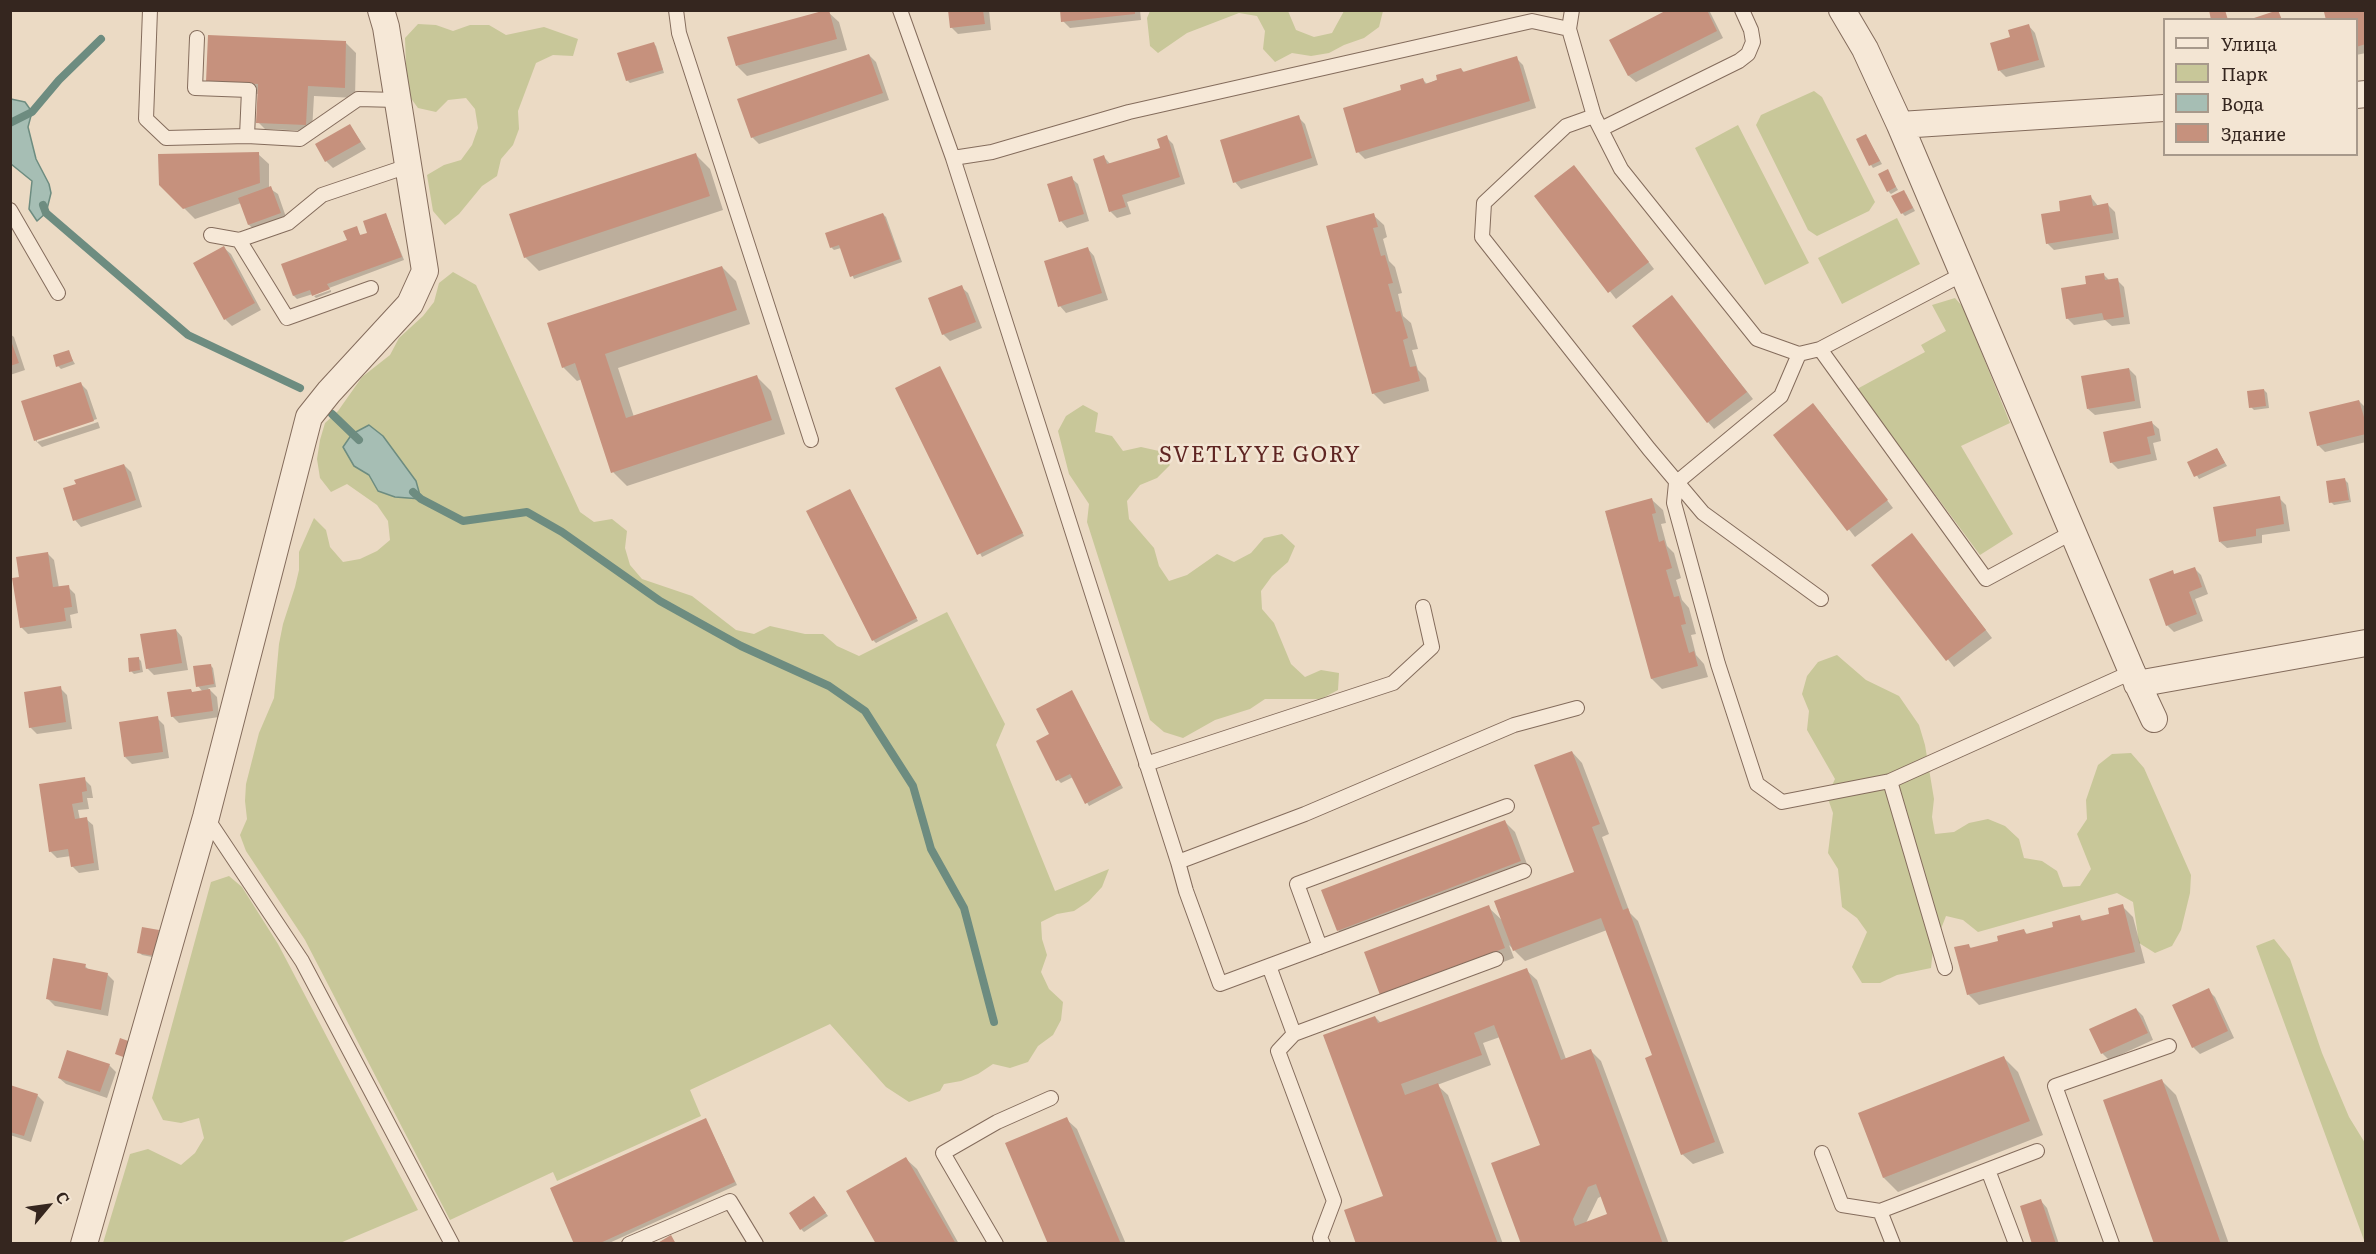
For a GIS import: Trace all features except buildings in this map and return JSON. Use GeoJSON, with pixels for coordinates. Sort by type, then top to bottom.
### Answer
{"type":"FeatureCollection","features":[{"type":"Feature","properties":{"kind":"street"},"geometry":{"type":"LineString","coordinates":[[84,1244],[206,817],[309,417],[410,304],[425,271],[398,100],[381,10]]}},
{"type":"Feature","properties":{"kind":"street"},"geometry":{"type":"LineString","coordinates":[[1842,10],[1865,50],[1900,125],[2154,719]]}},
{"type":"Feature","properties":{"kind":"street"},"geometry":{"type":"LineString","coordinates":[[1900,125],[2163,108]]}},
{"type":"Feature","properties":{"kind":"street"},"geometry":{"type":"LineString","coordinates":[[2135,678],[2366,643]]}},
{"type":"Feature","properties":{"kind":"lane"},"geometry":{"type":"LineString","coordinates":[[150,10],[146,119],[166,138],[246,136],[300,138],[358,99],[398,100]]}},
{"type":"Feature","properties":{"kind":"lane"},"geometry":{"type":"LineString","coordinates":[[676,10],[679,33],[811,440]]}},
{"type":"Feature","properties":{"kind":"lane"},"geometry":{"type":"LineString","coordinates":[[900,10],[953,158],[1186,891],[1220,984],[1524,871]]}},
{"type":"Feature","properties":{"kind":"lane"},"geometry":{"type":"LineString","coordinates":[[1572,10],[1569,29],[1597,122],[1621,169],[1757,339],[1799,354],[1820,349],[1963,274]]}},
{"type":"Feature","properties":{"kind":"lane"},"geometry":{"type":"LineString","coordinates":[[1742,10],[1751,30],[1753,42],[1748,54],[1739,61],[1597,122],[1566,126],[1484,203],[1482,237],[1676,483],[1703,513],[1821,599]]}},
{"type":"Feature","properties":{"kind":"lane"},"geometry":{"type":"LineString","coordinates":[[953,158],[992,152],[1129,112],[1532,21],[1569,29]]}},
{"type":"Feature","properties":{"kind":"lane"},"geometry":{"type":"LineString","coordinates":[[197,38],[195,88],[249,90],[246,136]]}},
{"type":"Feature","properties":{"kind":"lane"},"geometry":{"type":"LineString","coordinates":[[211,235],[239,240],[288,223],[322,195],[408,166]]}},
{"type":"Feature","properties":{"kind":"lane"},"geometry":{"type":"LineString","coordinates":[[10,210],[58,292]]}},
{"type":"Feature","properties":{"kind":"lane"},"geometry":{"type":"LineString","coordinates":[[239,240],[287,318],[371,288]]}},
{"type":"Feature","properties":{"kind":"lane"},"geometry":{"type":"LineString","coordinates":[[1820,349],[1986,579],[2073,532]]}},
{"type":"Feature","properties":{"kind":"lane"},"geometry":{"type":"LineString","coordinates":[[1799,354],[1781,396],[1676,483],[1674,503],[1718,664],[1757,784],[1782,802],[1890,781],[2135,678]]}},
{"type":"Feature","properties":{"kind":"lane"},"geometry":{"type":"LineString","coordinates":[[1146,764],[1394,683],[1432,647],[1423,607]]}},
{"type":"Feature","properties":{"kind":"lane"},"geometry":{"type":"LineString","coordinates":[[1178,862],[1305,814],[1514,725],[1577,708]]}},
{"type":"Feature","properties":{"kind":"lane"},"geometry":{"type":"LineString","coordinates":[[1890,781],[1945,968]]}},
{"type":"Feature","properties":{"kind":"lane"},"geometry":{"type":"LineString","coordinates":[[1320,947],[1297,884],[1507,806]]}},
{"type":"Feature","properties":{"kind":"lane"},"geometry":{"type":"LineString","coordinates":[[206,817],[302,961],[452,1244]]}},
{"type":"Feature","properties":{"kind":"lane"},"geometry":{"type":"LineString","coordinates":[[1323,1244],[1320,1238],[1334,1201],[1278,1051],[1294,1034],[1496,959]]}},
{"type":"Feature","properties":{"kind":"lane"},"geometry":{"type":"LineString","coordinates":[[1269,966],[1294,1034]]}},
{"type":"Feature","properties":{"kind":"lane"},"geometry":{"type":"LineString","coordinates":[[2112,1244],[2055,1086],[2169,1046]]}},
{"type":"Feature","properties":{"kind":"lane"},"geometry":{"type":"LineString","coordinates":[[996,1244],[943,1153],[997,1122],[1051,1098]]}},
{"type":"Feature","properties":{"kind":"lane"},"geometry":{"type":"LineString","coordinates":[[1822,1153],[1842,1205],[1880,1211],[2037,1151]]}},
{"type":"Feature","properties":{"kind":"lane"},"geometry":{"type":"LineString","coordinates":[[1988,1170],[2016,1244]]}},
{"type":"Feature","properties":{"kind":"lane"},"geometry":{"type":"LineString","coordinates":[[629,1244],[730,1201],[756,1244]]}},
{"type":"Feature","properties":{"kind":"lane"},"geometry":{"type":"LineString","coordinates":[[1880,1211],[1893,1244]]}},
{"type":"Feature","properties":{"kind":"green space"},"geometry":{"type":"Polygon","coordinates":[[[1150,11],[1288,11],[1296,30],[1314,37],[1332,33],[1344,11],[1383,11],[1379,27],[1364,38],[1329,53],[1311,56],[1292,53],[1275,62],[1263,49],[1265,31],[1257,16],[1239,13],[1187,33],[1158,53],[1150,46],[1147,18],[1150,11]]]}},
{"type":"Feature","properties":{"kind":"green space"},"geometry":{"type":"Polygon","coordinates":[[[418,24],[436,25],[453,31],[470,25],[489,25],[506,35],[544,27],[578,39],[573,56],[553,55],[536,63],[518,111],[519,129],[513,145],[501,159],[497,176],[482,186],[459,214],[445,225],[433,211],[427,175],[444,165],[461,160],[472,145],[478,128],[475,109],[466,98],[448,100],[436,112],[418,108],[407,93],[405,38],[418,24]]]}},
{"type":"Feature","properties":{"kind":"green space"},"geometry":{"type":"Polygon","coordinates":[[[1814,91],[1822,97],[1875,202],[1869,211],[1817,236],[1808,230],[1756,125],[1761,115],[1814,91]]]}},
{"type":"Feature","properties":{"kind":"green space"},"geometry":{"type":"Polygon","coordinates":[[[1738,125],[1809,263],[1765,285],[1695,148],[1738,125]]]}},
{"type":"Feature","properties":{"kind":"green space"},"geometry":{"type":"Polygon","coordinates":[[[1897,218],[1920,264],[1842,304],[1818,258],[1897,218]]]}},
{"type":"Feature","properties":{"kind":"green space"},"geometry":{"type":"Polygon","coordinates":[[[453,272],[476,285],[580,512],[594,522],[612,519],[627,531],[625,548],[630,565],[642,579],[692,596],[736,630],[754,634],[770,626],[805,634],[823,634],[837,646],[859,656],[947,612],[1005,724],[996,745],[1055,891],[1109,869],[1102,887],[1089,901],[1074,911],[1057,914],[1041,922],[1042,939],[1047,955],[1041,972],[1049,989],[1063,1002],[1061,1020],[1053,1035],[1038,1046],[1028,1062],[1010,1068],[993,1064],[978,1074],[961,1081],[944,1084],[940,1091],[909,1102],[886,1087],[830,1024],[690,1090],[701,1116],[557,1181],[553,1172],[450,1220],[305,940],[246,851],[240,835],[247,819],[246,784],[259,733],[274,698],[279,644],[299,570],[299,552],[314,518],[326,530],[330,547],[343,562],[360,559],[377,551],[390,540],[388,521],[377,505],[347,484],[331,492],[320,478],[317,459],[325,423],[338,411],[362,377],[390,355],[399,338],[423,316],[434,302],[439,283],[453,272]]]}},
{"type":"Feature","properties":{"kind":"green space"},"geometry":{"type":"Polygon","coordinates":[[[1955,298],[1963,307],[2010,423],[1961,446],[2013,534],[1980,555],[1857,389],[1925,352],[1921,345],[1946,331],[1932,305],[1955,298]]]}},
{"type":"Feature","properties":{"kind":"green space"},"geometry":{"type":"Polygon","coordinates":[[[1083,405],[1098,413],[1095,432],[1112,436],[1123,451],[1141,447],[1159,451],[1170,465],[1157,478],[1140,485],[1127,501],[1129,519],[1154,548],[1159,566],[1169,581],[1187,575],[1217,554],[1234,562],[1251,553],[1264,538],[1282,534],[1295,546],[1288,562],[1272,576],[1261,591],[1262,609],[1274,623],[1291,664],[1305,677],[1321,670],[1339,673],[1338,690],[1321,699],[1265,699],[1250,709],[1215,720],[1183,738],[1164,732],[1150,720],[1087,522],[1089,504],[1069,474],[1058,431],[1066,416],[1083,405]]]}},
{"type":"Feature","properties":{"kind":"green space"},"geometry":{"type":"Polygon","coordinates":[[[1837,655],[1866,680],[1899,696],[1919,725],[1925,745],[1934,799],[1932,817],[1935,834],[1954,832],[1969,823],[1988,819],[2005,826],[2019,839],[2024,858],[2042,861],[2057,871],[2063,887],[2080,886],[2091,869],[2077,834],[2087,819],[2086,800],[2098,765],[2112,754],[2131,753],[2144,768],[2191,875],[2190,893],[2181,930],[2172,946],[2155,953],[2139,943],[2133,902],[2117,893],[1978,932],[1963,920],[1946,916],[1933,949],[1931,968],[1897,975],[1880,983],[1862,983],[1852,967],[1867,932],[1857,918],[1842,907],[1838,869],[1828,853],[1833,813],[1827,796],[1835,779],[1807,730],[1809,711],[1802,694],[1807,676],[1818,662],[1837,655]]]}},
{"type":"Feature","properties":{"kind":"green space"},"geometry":{"type":"Polygon","coordinates":[[[229,876],[242,887],[278,944],[418,1210],[340,1243],[103,1243],[130,1154],[148,1149],[181,1165],[195,1153],[204,1138],[199,1118],[181,1123],[163,1120],[152,1098],[211,882],[229,876]]]}},
{"type":"Feature","properties":{"kind":"green space"},"geometry":{"type":"Polygon","coordinates":[[[2274,939],[2290,959],[2322,1053],[2349,1117],[2365,1143],[2365,1243],[2256,946],[2274,939]]]}},
{"type":"Feature","properties":{"kind":"water"},"geometry":{"type":"Polygon","coordinates":[[[11,99],[25,102],[32,112],[28,127],[36,159],[49,184],[51,193],[46,213],[37,221],[29,209],[32,181],[11,164],[11,99]]]}},
{"type":"Feature","properties":{"kind":"water"},"geometry":{"type":"Polygon","coordinates":[[[369,425],[383,436],[416,481],[421,499],[395,497],[378,491],[369,475],[354,466],[343,447],[352,434],[369,425]]]}},
{"type":"Feature","properties":{"kind":"waterway"},"geometry":{"type":"LineString","coordinates":[[10,123],[32,112],[59,80],[101,39]]}},
{"type":"Feature","properties":{"kind":"waterway"},"geometry":{"type":"LineString","coordinates":[[43,205],[46,213],[188,335],[300,388]]}},
{"type":"Feature","properties":{"kind":"waterway"},"geometry":{"type":"LineString","coordinates":[[332,414],[359,440]]}},
{"type":"Feature","properties":{"kind":"waterway"},"geometry":{"type":"LineString","coordinates":[[413,492],[421,499],[463,521],[527,512],[562,532],[660,601],[741,646],[829,686],[865,711],[913,786],[931,849],[964,908],[994,1022]]}},
{"type":"Feature","properties":{"kind":"district","name":"SVETLYYE GORY"},"geometry":{"type":"Point","coordinates":[1260,456]}}]}
